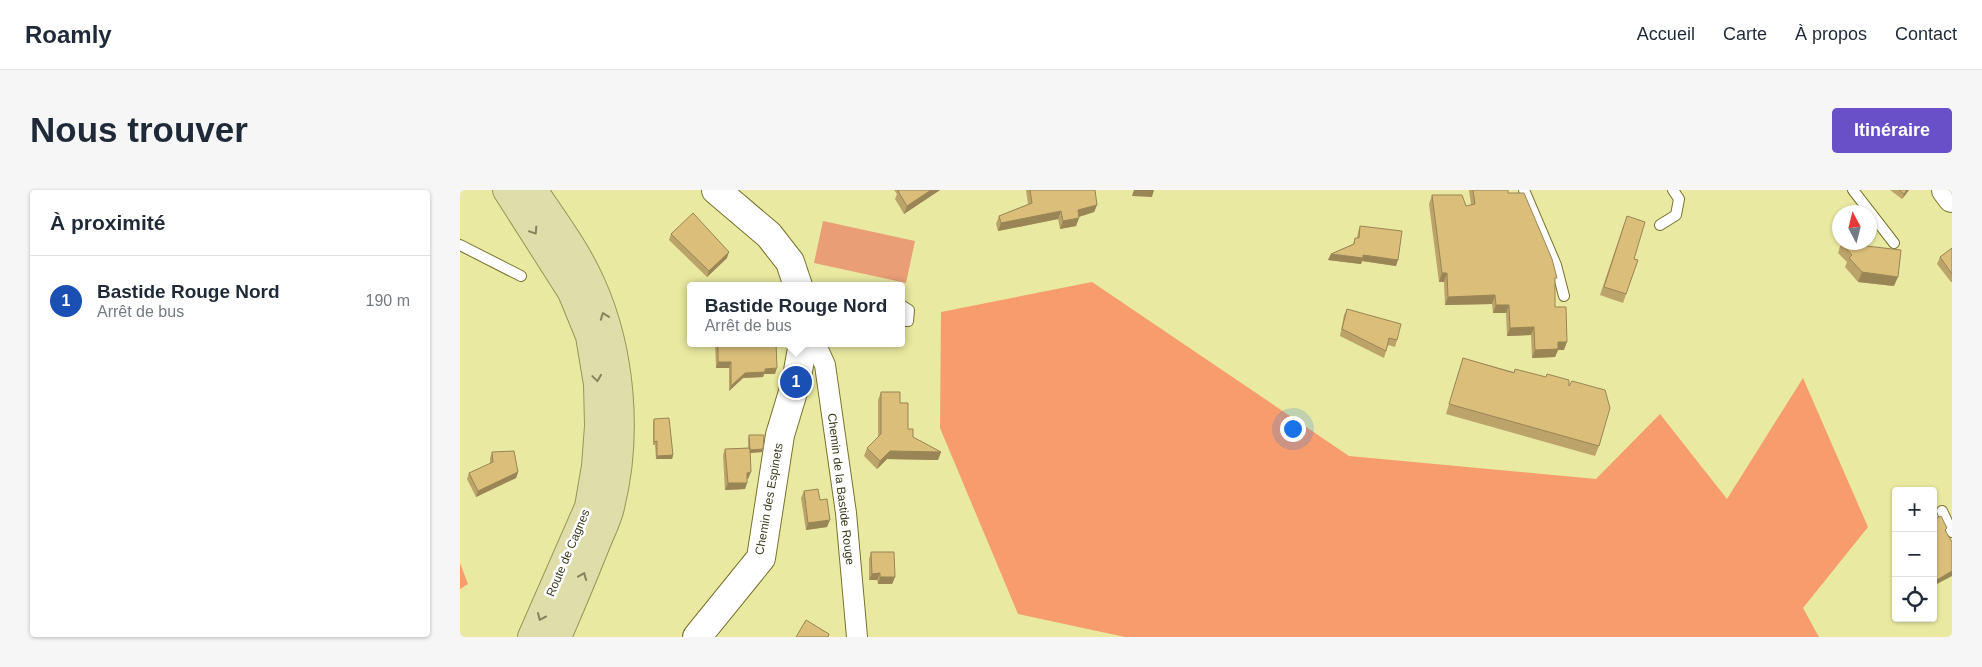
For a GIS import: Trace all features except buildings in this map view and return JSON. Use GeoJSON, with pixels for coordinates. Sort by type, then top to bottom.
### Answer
{"type":"FeatureCollection","features":[{"type":"Feature","properties":{"kind":"main road","name":"Route de Cagnes"},"geometry":{"type":"LineString","coordinates":[[507,190],[572,292],[590,336],[598,384],[599,426],[596,466],[589,507],[532,637]]}},
{"type":"Feature","properties":{"kind":"main road","name":"Route de Cagnes"},"geometry":{"type":"LineString","coordinates":[[533,190],[591,282],[606,321],[618,376],[620,424],[617,465],[610,508],[557,637]]}},
{"type":"Feature","properties":{"kind":"street"},"geometry":{"type":"LineString","coordinates":[[716,190],[769,235],[790,262],[797,282]]}},
{"type":"Feature","properties":{"kind":"street"},"geometry":{"type":"LineString","coordinates":[[1946,190],[1952,198]]}},
{"type":"Feature","properties":{"kind":"street","name":"Chemin des Espinets"},"geometry":{"type":"LineString","coordinates":[[697,637],[761,558],[780,435],[796,382],[802,347]]}},
{"type":"Feature","properties":{"kind":"street","name":"Chemin de la Bastide Rouge"},"geometry":{"type":"LineString","coordinates":[[817,347],[824,364],[846,513],[857,637]]}},
{"type":"Feature","properties":{"kind":"lane"},"geometry":{"type":"LineString","coordinates":[[1524,190],[1556,265],[1564,296]]}},
{"type":"Feature","properties":{"kind":"lane"},"geometry":{"type":"LineString","coordinates":[[1660,224],[1676,215],[1679,199],[1674,190]]}},
{"type":"Feature","properties":{"kind":"lane"},"geometry":{"type":"LineString","coordinates":[[1853,190],[1894,243]]}},
{"type":"Feature","properties":{"kind":"lane"},"geometry":{"type":"LineString","coordinates":[[460,245],[521,276]]}},
{"type":"Feature","properties":{"kind":"lane"},"geometry":{"type":"LineString","coordinates":[[905,308],[909,310],[908,321],[905,321]]}},
{"type":"Feature","properties":{"kind":"lane"},"geometry":{"type":"LineString","coordinates":[[1942,511],[1952,532]]}},
{"type":"Feature","properties":{"kind":"shaded area"},"geometry":{"type":"Polygon","coordinates":[[[823,221],[915,241],[906,283],[814,263],[823,221]]]}},
{"type":"Feature","properties":{"kind":"shaded area"},"geometry":{"type":"Polygon","coordinates":[[[1092,282],[1349,456],[1596,479],[1660,414],[1727,499],[1803,378],[1868,527],[1803,608],[1819,637],[1125,637],[1018,614],[940,428],[941,312],[1092,282]]]}},
{"type":"Feature","properties":{"kind":"shaded area"},"geometry":{"type":"Polygon","coordinates":[[[460,563],[468,584],[460,589],[460,563]]]}},
{"type":"Feature","properties":{"kind":"place","name":"Bastide Rouge Nord"},"geometry":{"type":"Point","coordinates":[796,382]}}]}
